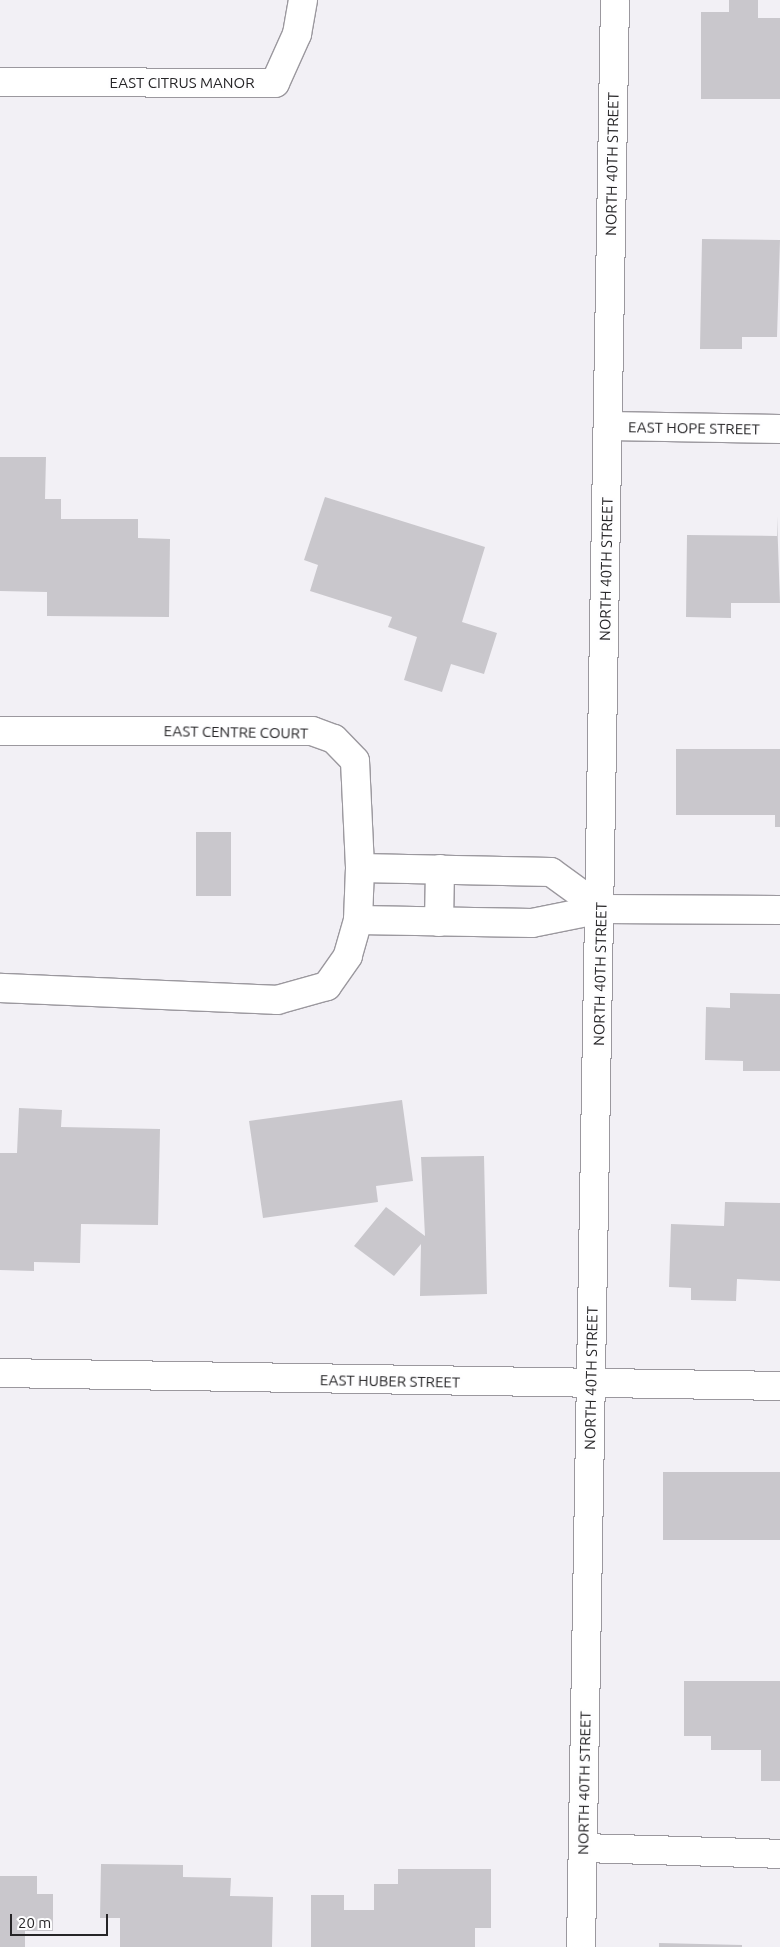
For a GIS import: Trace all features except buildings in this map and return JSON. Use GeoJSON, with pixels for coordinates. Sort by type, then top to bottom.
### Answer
{"type":"FeatureCollection","features":[{"type":"Feature","properties":{"kind":"street","name":"EAST CITRUS MANOR"},"geometry":{"type":"LineString","coordinates":[[0,82],[275,83],[297,34],[303,0]]}},
{"type":"Feature","properties":{"kind":"street","name":"NORTH 40TH STREET"},"geometry":{"type":"LineString","coordinates":[[581,1947],[602,909],[615,0]]}},
{"type":"Feature","properties":{"kind":"street","name":"EAST HOPE STREET"},"geometry":{"type":"LineString","coordinates":[[608,426],[780,429]]}},
{"type":"Feature","properties":{"kind":"street","name":"EAST CENTRE COURT"},"geometry":{"type":"LineString","coordinates":[[0,731],[312,731],[334,739],[355,761],[360,868],[358,920],[348,956],[327,986],[277,1000],[0,988]]}},
{"type":"Feature","properties":{"kind":"street"},"geometry":{"type":"LineString","coordinates":[[360,868],[551,872],[602,909]]}},
{"type":"Feature","properties":{"kind":"street"},"geometry":{"type":"LineString","coordinates":[[439,922],[440,869]]}},
{"type":"Feature","properties":{"kind":"street"},"geometry":{"type":"LineString","coordinates":[[358,920],[532,923],[602,909],[780,910]]}},
{"type":"Feature","properties":{"kind":"street","name":"EAST HUBER STREET"},"geometry":{"type":"LineString","coordinates":[[0,1373],[591,1385],[780,1386]]}},
{"type":"Feature","properties":{"kind":"street"},"geometry":{"type":"LineString","coordinates":[[583,1848],[780,1854]]}}]}
